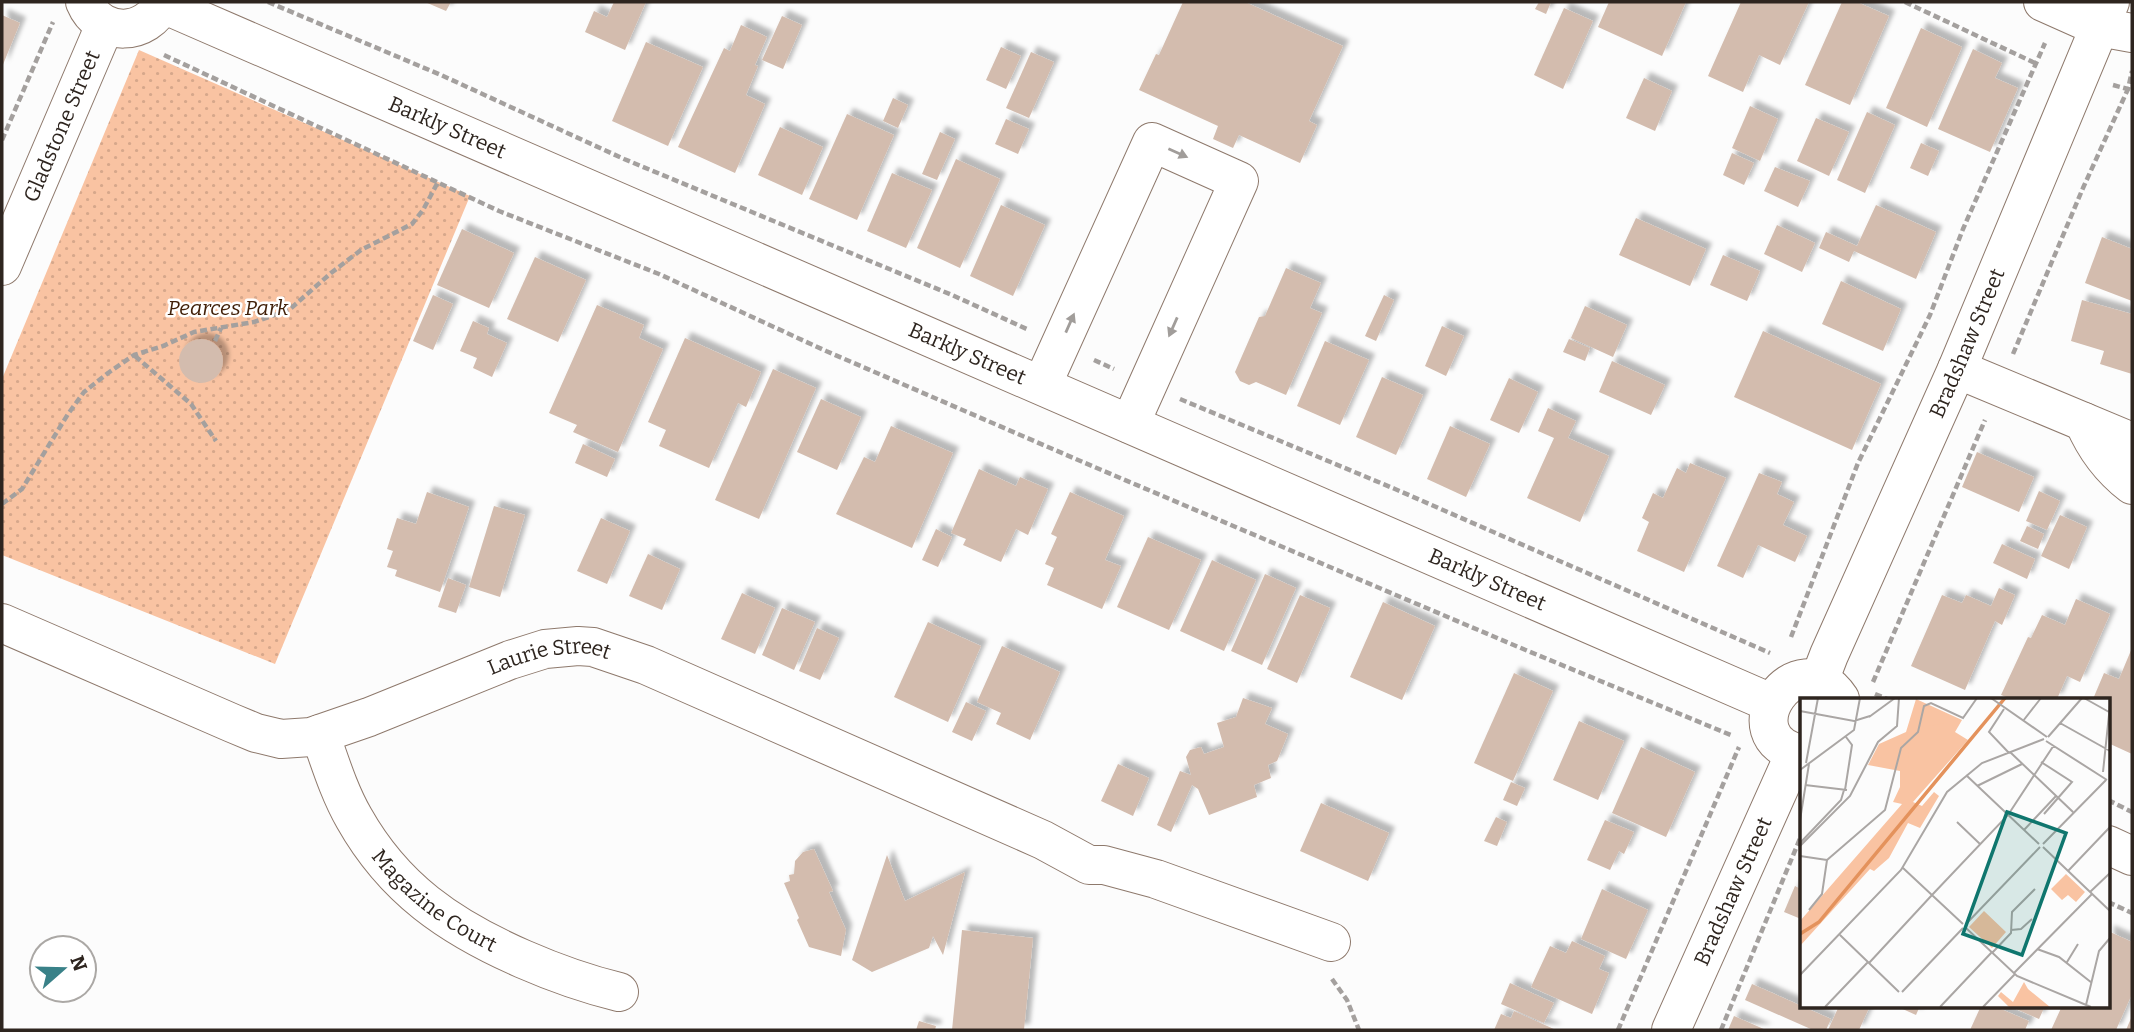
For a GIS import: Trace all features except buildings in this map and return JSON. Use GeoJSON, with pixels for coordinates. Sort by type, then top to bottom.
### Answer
{"type":"FeatureCollection","features":[{"type":"Feature","properties":{"kind":"street"},"geometry":{"type":"LineString","coordinates":[[2043,2],[2114,21]]}},
{"type":"Feature","properties":{"kind":"street"},"geometry":{"type":"LineString","coordinates":[[82,14],[127,30],[148,22],[163,3]]}},
{"type":"Feature","properties":{"kind":"street","name":"Barkly Street"},"geometry":{"type":"LineString","coordinates":[[163,3],[1771,703]]}},
{"type":"Feature","properties":{"kind":"street","name":"Gladstone Street"},"geometry":{"type":"LineString","coordinates":[[2,266],[82,14]]}},
{"type":"Feature","properties":{"kind":"street","name":"Bradshaw Street"},"geometry":{"type":"LineString","coordinates":[[1843,691],[1829,655],[2114,21]]}},
{"type":"Feature","properties":{"kind":"street"},"geometry":{"type":"LineString","coordinates":[[1042,385],[1152,142],[1239,181],[1130,424]]}},
{"type":"Feature","properties":{"kind":"street"},"geometry":{"type":"LineString","coordinates":[[1957,369],[2132,442]]}},
{"type":"Feature","properties":{"kind":"street"},"geometry":{"type":"LineString","coordinates":[[2084,422],[2100,453],[2115,471],[2132,485]]}},
{"type":"Feature","properties":{"kind":"street","name":"Laurie Street"},"geometry":{"type":"LineString","coordinates":[[2,623],[256,733],[281,739],[320,734],[357,722],[532,652],[563,647],[593,647],[646,664],[1043,840],[1089,865],[1104,865],[1156,879],[1331,942]]}},
{"type":"Feature","properties":{"kind":"street"},"geometry":{"type":"LineString","coordinates":[[1798,753],[1785,748],[1772,733],[1769,713],[1776,695],[1790,682],[1809,680],[1843,691]]}},
{"type":"Feature","properties":{"kind":"street","name":"Magazine Court"},"geometry":{"type":"LineString","coordinates":[[320,734],[341,793],[367,840],[402,883],[429,907],[476,937],[557,973],[619,992]]}},
{"type":"Feature","properties":{"kind":"street","name":"Bradshaw Street"},"geometry":{"type":"LineString","coordinates":[[1671,1030],[1798,753]]}},
{"type":"Feature","properties":{"kind":"street"},"geometry":{"type":"LineString","coordinates":[[2110,846],[2132,856]]}},
{"type":"Feature","properties":{"kind":"path"},"geometry":{"type":"LineString","coordinates":[[1791,637],[1858,463],[1930,315],[1963,229],[2036,64],[1905,2]]}},
{"type":"Feature","properties":{"kind":"path"},"geometry":{"type":"LineString","coordinates":[[2,140],[82,14]]}},
{"type":"Feature","properties":{"kind":"path"},"geometry":{"type":"LineString","coordinates":[[164,55],[499,211],[659,274],[826,351],[1092,466],[1731,734],[1741,742],[1618,1030]]}},
{"type":"Feature","properties":{"kind":"path"},"geometry":{"type":"LineString","coordinates":[[1843,691],[2000,387],[2083,188],[2128,89],[2132,90]]}},
{"type":"Feature","properties":{"kind":"path"},"geometry":{"type":"LineString","coordinates":[[2,504],[22,489],[84,392],[134,355],[194,332],[265,319],[289,310],[361,250],[412,224],[438,182]]}},
{"type":"Feature","properties":{"kind":"path"},"geometry":{"type":"LineString","coordinates":[[215,341],[221,328]]}},
{"type":"Feature","properties":{"kind":"path"},"geometry":{"type":"LineString","coordinates":[[134,355],[191,404],[216,441]]}},
{"type":"Feature","properties":{"kind":"path"},"geometry":{"type":"LineString","coordinates":[[2110,801],[2132,812]]}},
{"type":"Feature","properties":{"kind":"path"},"geometry":{"type":"LineString","coordinates":[[1721,1030],[1800,838]]}},
{"type":"Feature","properties":{"kind":"path"},"geometry":{"type":"LineString","coordinates":[[2110,903],[2132,913]]}},
{"type":"Feature","properties":{"kind":"green space","name":"Pearces Park"},"geometry":{"type":"Polygon","coordinates":[[[139,50],[470,196],[275,664],[2,555],[2,379],[139,50]]]}}]}
